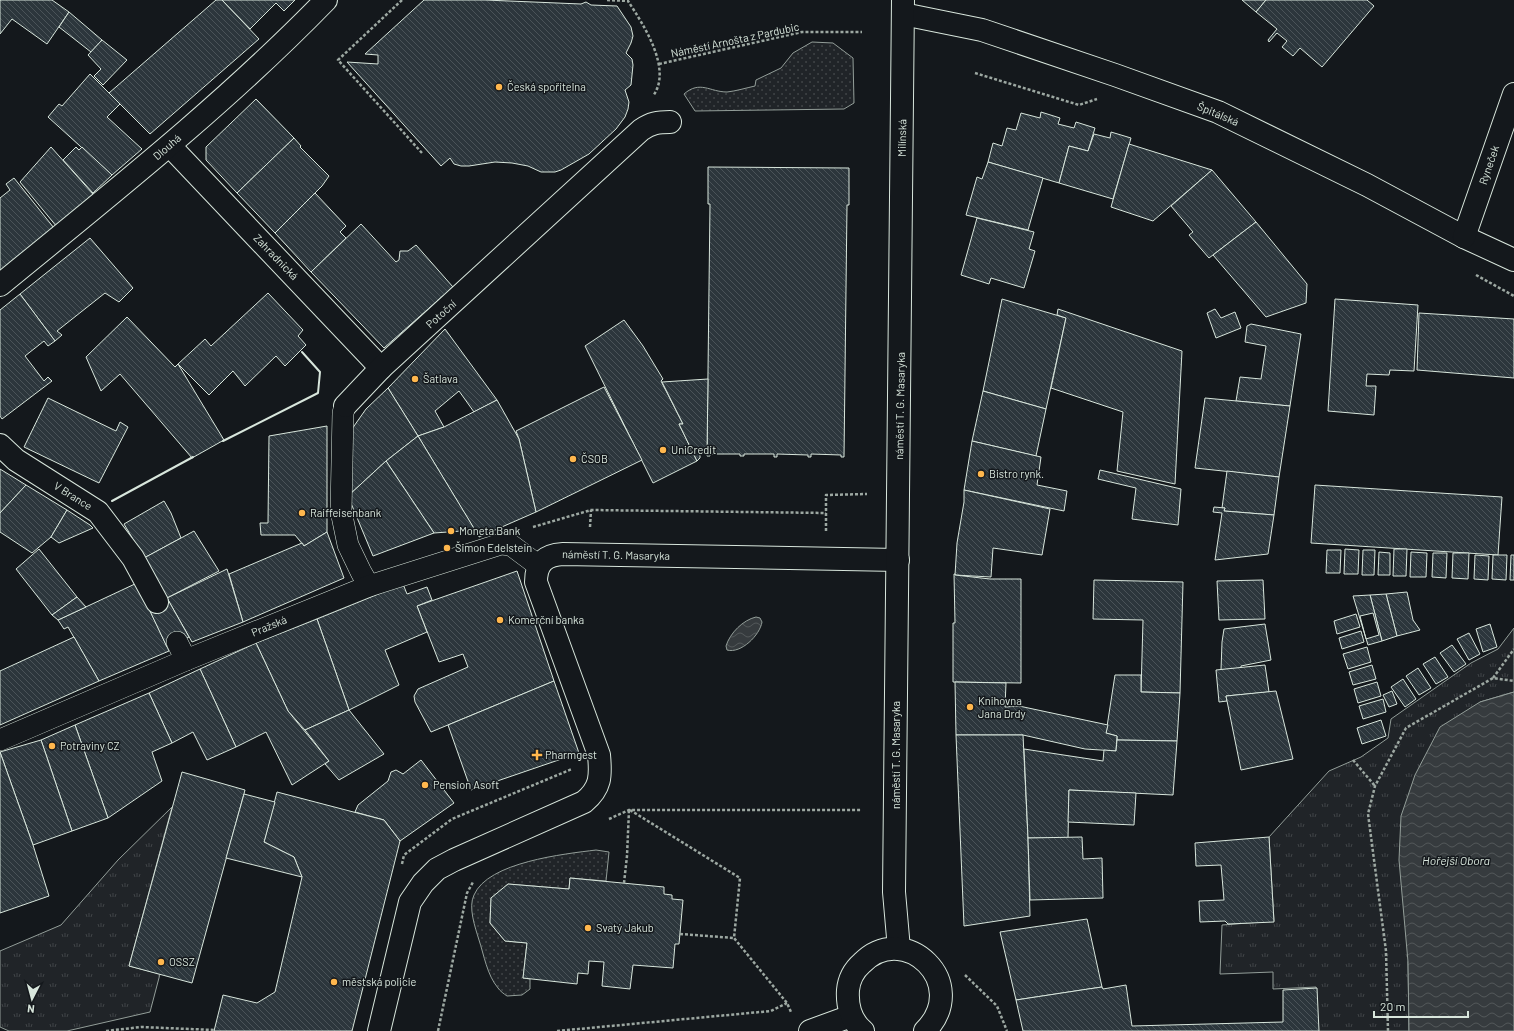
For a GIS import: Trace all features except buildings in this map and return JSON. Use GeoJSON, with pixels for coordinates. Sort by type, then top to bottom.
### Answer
{"type":"FeatureCollection","features":[{"type":"Feature","properties":{"kind":"street","name":"Dlouhá"},"geometry":{"type":"LineString","coordinates":[[0,285],[170,146],[295,32],[326,0]]}},
{"type":"Feature","properties":{"kind":"street","name":"Špitálská"},"geometry":{"type":"LineString","coordinates":[[903,7],[982,30],[1218,112],[1367,185],[1464,237],[1514,260]]}},
{"type":"Feature","properties":{"kind":"street","name":"Milínská"},"geometry":{"type":"LineString","coordinates":[[901,277],[903,7]]}},
{"type":"Feature","properties":{"kind":"street","name":"Ryneček"},"geometry":{"type":"LineString","coordinates":[[1464,237],[1514,94]]}},
{"type":"Feature","properties":{"kind":"street","name":"Potoční"},"geometry":{"type":"LineString","coordinates":[[365,579],[348,545],[341,511],[343,412],[346,406],[381,368],[641,130],[648,125],[658,122],[670,122]]}},
{"type":"Feature","properties":{"kind":"street","name":"Zahradnická"},"geometry":{"type":"LineString","coordinates":[[170,146],[381,368]]}},
{"type":"Feature","properties":{"kind":"street","name":"náměstí T. G. Masaryka"},"geometry":{"type":"LineString","coordinates":[[899,949],[894,892],[901,277]]}},
{"type":"Feature","properties":{"kind":"street","name":"V Brance"},"geometry":{"type":"LineString","coordinates":[[0,445],[16,460],[98,512],[133,558],[157,602]]}},
{"type":"Feature","properties":{"kind":"street","name":"Pražská"},"geometry":{"type":"LineString","coordinates":[[0,740],[182,651],[365,579],[501,544],[507,543],[511,545]]}},
{"type":"Feature","properties":{"kind":"street"},"geometry":{"type":"LineString","coordinates":[[379,1031],[410,902],[423,883],[438,869],[454,860],[584,802],[593,794],[598,785],[600,771],[599,755],[536,582],[536,573],[539,566],[511,545]]}},
{"type":"Feature","properties":{"kind":"street","name":"náměstí T. G. Masaryka"},"geometry":{"type":"LineString","coordinates":[[539,566],[544,559],[554,555],[563,554],[898,560]]}},
{"type":"Feature","properties":{"kind":"street"},"geometry":{"type":"LineString","coordinates":[[810,1031],[857,1023],[847,999],[849,983],[856,969],[868,957],[883,950],[899,949],[915,954],[928,963],[937,976],[942,992],[940,1008],[934,1023],[925,1031]]}},
{"type":"Feature","properties":{"kind":"path"},"geometry":{"type":"LineString","coordinates":[[402,0],[338,60],[422,153]]}},
{"type":"Feature","properties":{"kind":"path","name":"Náměstí Arnošta z Pardubic"},"geometry":{"type":"LineString","coordinates":[[606,0],[628,1],[648,32],[659,64],[802,32],[862,32]]}},
{"type":"Feature","properties":{"kind":"path"},"geometry":{"type":"LineString","coordinates":[[975,72],[1079,105],[1095,99],[1102,100]]}},
{"type":"Feature","properties":{"kind":"path"},"geometry":{"type":"LineString","coordinates":[[1472,273],[1514,296]]}},
{"type":"Feature","properties":{"kind":"path"},"geometry":{"type":"LineString","coordinates":[[826,533],[826,495],[867,494]]}},
{"type":"Feature","properties":{"kind":"path"},"geometry":{"type":"LineString","coordinates":[[511,545],[507,535],[591,510],[826,513]]}},
{"type":"Feature","properties":{"kind":"path"},"geometry":{"type":"LineString","coordinates":[[1388,1031],[1386,951],[1368,814],[1375,786],[1406,728],[1493,678],[1514,650]]}},
{"type":"Feature","properties":{"kind":"path"},"geometry":{"type":"LineString","coordinates":[[1493,678],[1514,681]]}},
{"type":"Feature","properties":{"kind":"path"},"geometry":{"type":"LineString","coordinates":[[1353,760],[1375,786]]}},
{"type":"Feature","properties":{"kind":"path"},"geometry":{"type":"LineString","coordinates":[[404,855],[452,818],[573,768]]}},
{"type":"Feature","properties":{"kind":"path"},"geometry":{"type":"LineString","coordinates":[[608,819],[629,810],[861,810]]}},
{"type":"Feature","properties":{"kind":"path"},"geometry":{"type":"LineString","coordinates":[[624,883],[629,810]]}},
{"type":"Feature","properties":{"kind":"path"},"geometry":{"type":"LineString","coordinates":[[629,810],[740,878],[734,938],[787,1003],[792,1012]]}},
{"type":"Feature","properties":{"kind":"path"},"geometry":{"type":"LineString","coordinates":[[438,1031],[467,893],[472,882],[478,878]]}},
{"type":"Feature","properties":{"kind":"path"},"geometry":{"type":"LineString","coordinates":[[680,934],[734,938]]}},
{"type":"Feature","properties":{"kind":"path"},"geometry":{"type":"LineString","coordinates":[[962,971],[997,1006],[1007,1031]]}},
{"type":"Feature","properties":{"kind":"path"},"geometry":{"type":"LineString","coordinates":[[557,1031],[771,1011],[787,1003]]}},
{"type":"Feature","properties":{"kind":"path"},"geometry":{"type":"LineString","coordinates":[[106,1031],[141,1027],[214,1030]]}},
{"type":"Feature","properties":{"kind":"green space"},"geometry":{"type":"Polygon","coordinates":[[[812,42],[833,43],[853,58],[854,103],[844,109],[695,111],[684,94],[690,90],[700,87],[727,92],[755,86],[756,80],[781,68],[793,53],[812,42]]]}},
{"type":"Feature","properties":{"kind":"green space"},"geometry":{"type":"Polygon","coordinates":[[[1514,628],[1514,692],[1480,702],[1408,962],[1409,1031],[1317,1031],[1316,987],[1273,989],[1273,972],[1220,974],[1222,925],[1274,921],[1269,837],[1329,771],[1361,757],[1388,738],[1391,719],[1471,663],[1498,649],[1514,628]]]}},
{"type":"Feature","properties":{"kind":"green space"},"geometry":{"type":"Polygon","coordinates":[[[172,807],[129,966],[160,974],[150,1012],[67,1031],[9,1031],[0,1027],[0,951],[61,925],[118,860],[172,807]]]}},
{"type":"Feature","properties":{"kind":"green space"},"geometry":{"type":"Polygon","coordinates":[[[596,850],[609,852],[606,881],[570,878],[569,889],[508,884],[491,898],[490,923],[505,941],[527,943],[523,978],[530,979],[530,989],[522,995],[507,996],[494,983],[486,965],[473,917],[472,900],[474,895],[482,884],[494,875],[510,867],[547,857],[596,850]]]}},
{"type":"Feature","properties":{"kind":"water"},"geometry":{"type":"Polygon","coordinates":[[[756,617],[760,618],[762,622],[754,638],[738,649],[727,650],[726,646],[734,632],[746,621],[756,617]]]}},
{"type":"Feature","properties":{"kind":"water","name":"Hořejší Obora"},"geometry":{"type":"Polygon","coordinates":[[[1514,692],[1514,1031],[1409,1031],[1408,962],[1399,860],[1401,816],[1415,775],[1440,727],[1480,702],[1514,692]]]}},
{"type":"Feature","properties":{"kind":"wall"},"geometry":{"type":"LineString","coordinates":[[223,441],[318,393],[320,372],[302,352]]}},
{"type":"Feature","properties":{"kind":"wall"},"geometry":{"type":"LineString","coordinates":[[112,501],[193,457]]}},
{"type":"Feature","properties":{"kind":"place","name":"Česká spořitelna"},"geometry":{"type":"Point","coordinates":[499,87]}},
{"type":"Feature","properties":{"kind":"place","name":"Šatlava"},"geometry":{"type":"Point","coordinates":[415,379]}},
{"type":"Feature","properties":{"kind":"place","name":"UniCredit"},"geometry":{"type":"Point","coordinates":[663,450]}},
{"type":"Feature","properties":{"kind":"place","name":"ČSOB"},"geometry":{"type":"Point","coordinates":[573,459]}},
{"type":"Feature","properties":{"kind":"place","name":"Bistro rynk."},"geometry":{"type":"Point","coordinates":[981,474]}},
{"type":"Feature","properties":{"kind":"place","name":"Raiffeisenbank"},"geometry":{"type":"Point","coordinates":[302,513]}},
{"type":"Feature","properties":{"kind":"place","name":"Moneta Bank"},"geometry":{"type":"Point","coordinates":[451,531]}},
{"type":"Feature","properties":{"kind":"place","name":"Šimon Edelstein"},"geometry":{"type":"Point","coordinates":[447,548]}},
{"type":"Feature","properties":{"kind":"place","name":"Komerční banka"},"geometry":{"type":"Point","coordinates":[500,620]}},
{"type":"Feature","properties":{"kind":"place","name":"Knihovna Jana Drdy"},"geometry":{"type":"Point","coordinates":[970,707]}},
{"type":"Feature","properties":{"kind":"place","name":"Potraviny CZ"},"geometry":{"type":"Point","coordinates":[52,746]}},
{"type":"Feature","properties":{"kind":"place","name":"Pharmgest"},"geometry":{"type":"Point","coordinates":[537,755]}},
{"type":"Feature","properties":{"kind":"place","name":"Pension Asoft"},"geometry":{"type":"Point","coordinates":[425,785]}},
{"type":"Feature","properties":{"kind":"place","name":"Svatý Jakub"},"geometry":{"type":"Point","coordinates":[588,928]}},
{"type":"Feature","properties":{"kind":"place","name":"OSSZ"},"geometry":{"type":"Point","coordinates":[161,962]}},
{"type":"Feature","properties":{"kind":"place","name":"městská policie"},"geometry":{"type":"Point","coordinates":[334,982]}}]}
